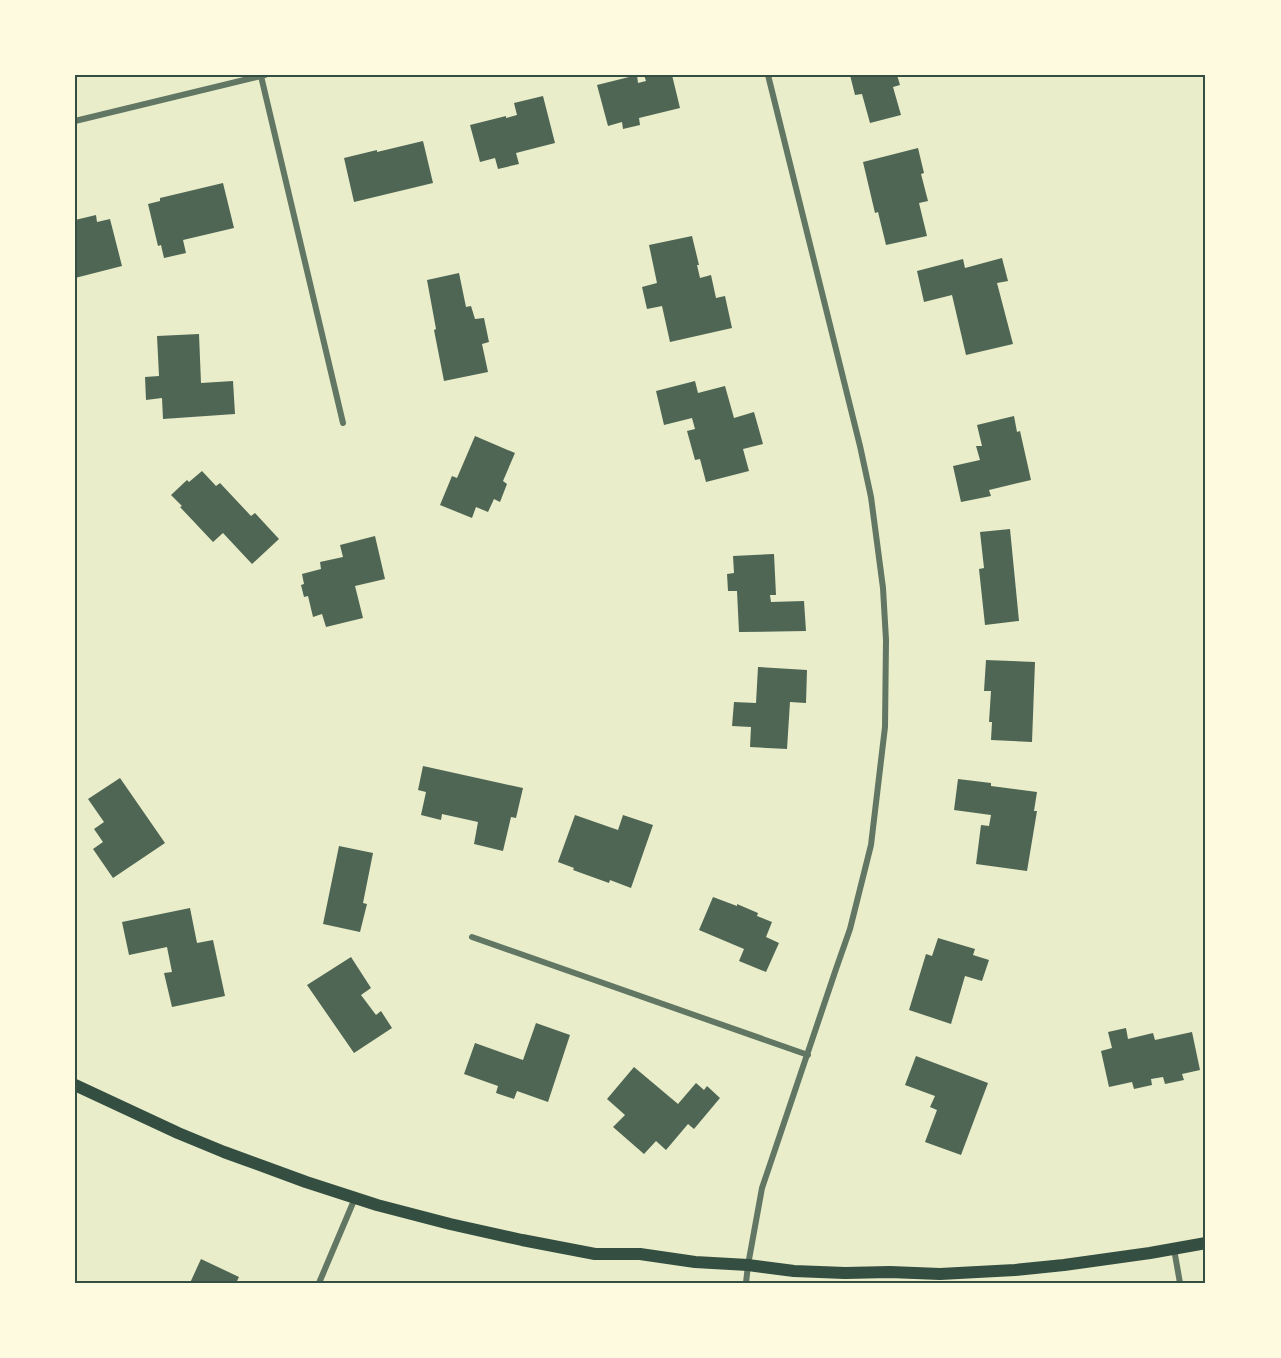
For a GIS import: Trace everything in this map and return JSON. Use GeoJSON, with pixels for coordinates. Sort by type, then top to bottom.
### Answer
{"type":"FeatureCollection","features":[{"type":"Feature","properties":{"kind":"main road"},"geometry":{"type":"LineString","coordinates":[[75,1085],[224,1152],[306,1182],[474,1230],[595,1254],[640,1254],[695,1262],[834,1273],[940,1274],[1064,1265],[1206,1243]]}},
{"type":"Feature","properties":{"kind":"street"},"geometry":{"type":"LineString","coordinates":[[746,1283],[762,1188],[844,949],[871,845],[885,727],[886,640],[883,588],[871,497],[768,75]]}},
{"type":"Feature","properties":{"kind":"street"},"geometry":{"type":"LineString","coordinates":[[75,121],[263,76],[343,423]]}},
{"type":"Feature","properties":{"kind":"street"},"geometry":{"type":"LineString","coordinates":[[472,938],[808,1055]]}},
{"type":"Feature","properties":{"kind":"street"},"geometry":{"type":"LineString","coordinates":[[319,1283],[356,1198]]}},
{"type":"Feature","properties":{"kind":"street"},"geometry":{"type":"LineString","coordinates":[[1174,1249],[1180,1283]]}},
{"type":"Feature","properties":{"kind":"building"},"geometry":{"type":"Polygon","coordinates":[[[637,75],[638,83],[646,81],[644,75],[672,75],[680,108],[639,118],[640,125],[623,129],[622,122],[608,126],[597,85],[637,75]]]}},
{"type":"Feature","properties":{"kind":"building"},"geometry":{"type":"Polygon","coordinates":[[[850,75],[897,75],[900,85],[893,87],[901,115],[870,123],[862,94],[855,95],[850,75]]]}},
{"type":"Feature","properties":{"kind":"building"},"geometry":{"type":"Polygon","coordinates":[[[543,96],[555,143],[516,153],[519,164],[498,169],[495,158],[480,162],[470,125],[517,115],[514,103],[543,96]]]}},
{"type":"Feature","properties":{"kind":"building"},"geometry":{"type":"Polygon","coordinates":[[[423,141],[433,183],[354,202],[344,158],[423,141]]]}},
{"type":"Feature","properties":{"kind":"building"},"geometry":{"type":"Polygon","coordinates":[[[918,148],[924,173],[921,174],[928,201],[919,203],[927,236],[886,245],[878,212],[875,213],[863,162],[918,148]]]}},
{"type":"Feature","properties":{"kind":"building"},"geometry":{"type":"Polygon","coordinates":[[[223,183],[234,228],[183,240],[186,253],[164,258],[161,245],[158,246],[148,204],[160,201],[160,198],[223,183]]]}},
{"type":"Feature","properties":{"kind":"building"},"geometry":{"type":"Polygon","coordinates":[[[96,215],[97,222],[110,219],[122,266],[75,278],[75,220],[96,215]]]}},
{"type":"Feature","properties":{"kind":"building"},"geometry":{"type":"Polygon","coordinates":[[[692,236],[700,278],[711,275],[716,298],[725,296],[732,328],[670,342],[662,306],[647,309],[642,287],[657,283],[649,245],[692,236]]]}},
{"type":"Feature","properties":{"kind":"building"},"geometry":{"type":"Polygon","coordinates":[[[1002,258],[1008,281],[997,283],[1013,344],[966,355],[952,295],[924,302],[917,271],[963,259],[965,268],[1002,258]]]}},
{"type":"Feature","properties":{"kind":"building"},"geometry":{"type":"Polygon","coordinates":[[[459,273],[466,307],[471,306],[475,319],[484,318],[489,342],[482,344],[488,372],[444,381],[427,280],[459,273]]]}},
{"type":"Feature","properties":{"kind":"building"},"geometry":{"type":"Polygon","coordinates":[[[199,334],[201,383],[233,381],[235,414],[163,419],[162,398],[146,400],[145,377],[159,376],[157,336],[199,334]]]}},
{"type":"Feature","properties":{"kind":"building"},"geometry":{"type":"Polygon","coordinates":[[[695,381],[698,393],[725,386],[734,418],[754,412],[763,444],[743,449],[749,471],[706,482],[700,459],[695,460],[687,431],[695,429],[692,418],[664,425],[656,391],[695,381]]]}},
{"type":"Feature","properties":{"kind":"building"},"geometry":{"type":"Polygon","coordinates":[[[1014,416],[1017,432],[1020,431],[1031,480],[989,490],[991,496],[961,502],[953,466],[980,460],[976,446],[982,446],[977,425],[1014,416]]]}},
{"type":"Feature","properties":{"kind":"building"},"geometry":{"type":"Polygon","coordinates":[[[475,436],[515,453],[503,481],[507,484],[500,502],[494,499],[488,512],[476,507],[472,518],[440,505],[452,476],[457,478],[475,436]]]}},
{"type":"Feature","properties":{"kind":"building"},"geometry":{"type":"Polygon","coordinates":[[[202,471],[216,486],[220,483],[251,516],[255,513],[279,539],[252,564],[223,533],[213,542],[171,495],[187,480],[189,482],[202,471]]]}},
{"type":"Feature","properties":{"kind":"building"},"geometry":{"type":"Polygon","coordinates":[[[1010,529],[1019,621],[985,625],[979,569],[984,568],[980,532],[1010,529]]]}},
{"type":"Feature","properties":{"kind":"building"},"geometry":{"type":"Polygon","coordinates":[[[375,536],[385,579],[355,586],[363,618],[326,627],[322,614],[313,617],[308,596],[304,597],[301,585],[304,584],[302,574],[321,569],[320,562],[343,557],[340,545],[375,536]]]}},
{"type":"Feature","properties":{"kind":"building"},"geometry":{"type":"Polygon","coordinates":[[[774,554],[776,595],[770,595],[771,602],[804,601],[806,631],[739,632],[737,591],[728,591],[727,574],[734,573],[733,556],[774,554]]]}},
{"type":"Feature","properties":{"kind":"building"},"geometry":{"type":"Polygon","coordinates":[[[986,660],[1035,662],[1032,742],[991,740],[992,722],[989,722],[991,691],[984,691],[986,660]]]}},
{"type":"Feature","properties":{"kind":"building"},"geometry":{"type":"Polygon","coordinates":[[[758,667],[807,670],[806,703],[790,702],[787,749],[750,747],[751,727],[732,726],[734,702],[756,703],[758,667]]]}},
{"type":"Feature","properties":{"kind":"building"},"geometry":{"type":"Polygon","coordinates":[[[423,766],[523,788],[516,818],[511,817],[503,851],[474,844],[478,822],[442,814],[441,820],[421,815],[426,792],[418,790],[423,766]]]}},
{"type":"Feature","properties":{"kind":"building"},"geometry":{"type":"Polygon","coordinates":[[[120,778],[165,843],[113,878],[93,849],[103,842],[94,829],[104,822],[88,799],[120,778]]]}},
{"type":"Feature","properties":{"kind":"building"},"geometry":{"type":"Polygon","coordinates":[[[958,779],[1037,792],[1034,811],[1037,811],[1027,871],[976,864],[981,825],[989,826],[991,815],[954,810],[958,779]]]}},
{"type":"Feature","properties":{"kind":"building"},"geometry":{"type":"Polygon","coordinates":[[[575,815],[618,830],[623,815],[653,825],[631,888],[610,880],[609,883],[558,862],[575,815]]]}},
{"type":"Feature","properties":{"kind":"building"},"geometry":{"type":"Polygon","coordinates":[[[339,846],[373,853],[363,903],[367,904],[360,932],[323,924],[339,846]]]}},
{"type":"Feature","properties":{"kind":"building"},"geometry":{"type":"Polygon","coordinates":[[[713,897],[737,906],[737,904],[772,922],[766,937],[779,943],[766,972],[739,961],[744,949],[699,930],[713,897]]]}},
{"type":"Feature","properties":{"kind":"building"},"geometry":{"type":"Polygon","coordinates":[[[190,908],[197,943],[213,940],[225,996],[172,1007],[164,973],[172,972],[167,947],[129,955],[122,922],[190,908]]]}},
{"type":"Feature","properties":{"kind":"building"},"geometry":{"type":"Polygon","coordinates":[[[938,938],[975,949],[973,955],[989,960],[982,981],[965,976],[951,1024],[909,1010],[926,954],[932,956],[938,938]]]}},
{"type":"Feature","properties":{"kind":"building"},"geometry":{"type":"Polygon","coordinates":[[[351,957],[371,988],[361,995],[376,1015],[381,1011],[392,1028],[354,1053],[307,985],[351,957]]]}},
{"type":"Feature","properties":{"kind":"building"},"geometry":{"type":"Polygon","coordinates":[[[536,1023],[570,1035],[548,1102],[517,1091],[514,1099],[496,1093],[498,1086],[464,1074],[475,1043],[523,1060],[536,1023]]]}},
{"type":"Feature","properties":{"kind":"building"},"geometry":{"type":"Polygon","coordinates":[[[1126,1028],[1128,1039],[1153,1033],[1155,1040],[1192,1032],[1200,1070],[1182,1074],[1184,1080],[1165,1084],[1163,1077],[1151,1079],[1152,1085],[1134,1089],[1132,1082],[1109,1087],[1101,1051],[1112,1048],[1108,1032],[1126,1028]]]}},
{"type":"Feature","properties":{"kind":"building"},"geometry":{"type":"Polygon","coordinates":[[[916,1056],[988,1083],[961,1155],[925,1142],[937,1110],[930,1107],[935,1096],[905,1085],[916,1056]]]}},
{"type":"Feature","properties":{"kind":"building"},"geometry":{"type":"Polygon","coordinates":[[[634,1067],[678,1104],[696,1083],[704,1090],[707,1086],[720,1098],[694,1129],[688,1124],[666,1150],[656,1141],[644,1154],[613,1127],[625,1115],[607,1099],[634,1067]]]}},
{"type":"Feature","properties":{"kind":"building"},"geometry":{"type":"Polygon","coordinates":[[[201,1259],[239,1277],[236,1283],[190,1283],[201,1259]]]}}]}
